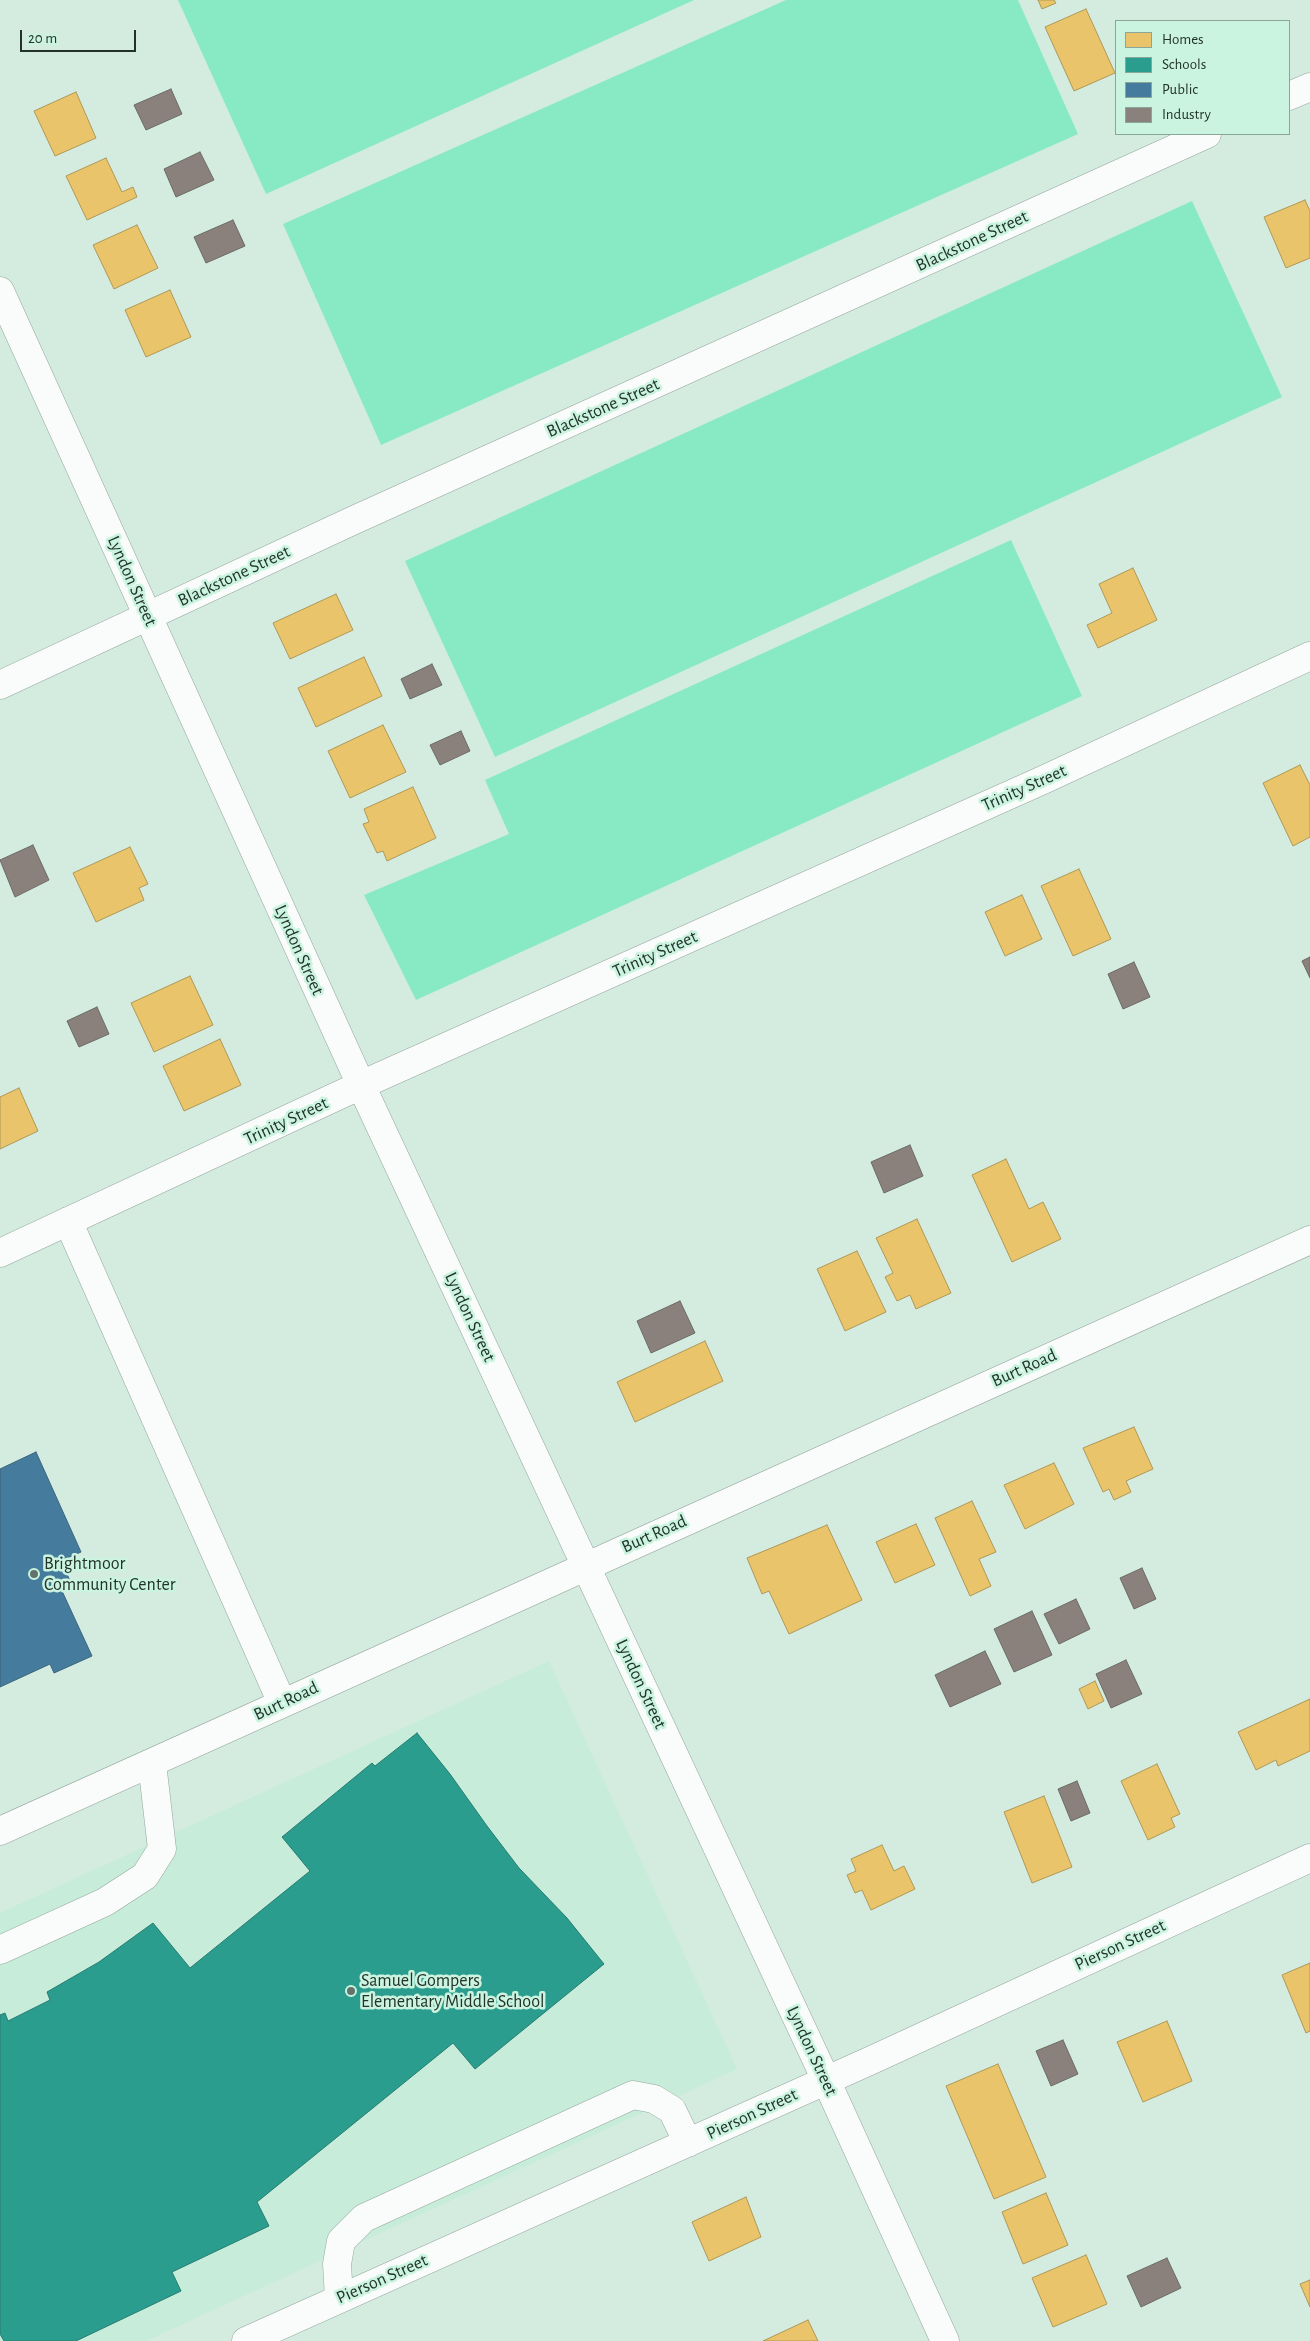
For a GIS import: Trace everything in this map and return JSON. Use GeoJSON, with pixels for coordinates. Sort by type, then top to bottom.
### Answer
{"type":"FeatureCollection","features":[{"type":"Feature","properties":{"kind":"street"},"geometry":{"type":"LineString","coordinates":[[1290,96],[1310,87]]}},
{"type":"Feature","properties":{"kind":"street","name":"Blackstone Street"},"geometry":{"type":"LineString","coordinates":[[0,685],[147,616],[1205,135]]}},
{"type":"Feature","properties":{"kind":"street","name":"Lyndon Street"},"geometry":{"type":"LineString","coordinates":[[0,291],[360,1085],[826,2080],[945,2341]]}},
{"type":"Feature","properties":{"kind":"street","name":"Trinity Street"},"geometry":{"type":"LineString","coordinates":[[0,1253],[360,1085],[1043,780],[1310,656]]}},
{"type":"Feature","properties":{"kind":"street"},"geometry":{"type":"LineString","coordinates":[[68,1221],[282,1703]]}},
{"type":"Feature","properties":{"kind":"street","name":"Burt Road"},"geometry":{"type":"LineString","coordinates":[[0,1830],[1310,1240]]}},
{"type":"Feature","properties":{"kind":"street"},"geometry":{"type":"LineString","coordinates":[[0,1950],[105,1902],[145,1876],[162,1849],[152,1763]]}},
{"type":"Feature","properties":{"kind":"street","name":"Pierson Street"},"geometry":{"type":"LineString","coordinates":[[246,2341],[688,2143],[1310,1858]]}},
{"type":"Feature","properties":{"kind":"street"},"geometry":{"type":"LineString","coordinates":[[339,2298],[337,2264],[341,2241],[364,2218],[633,2095],[654,2099],[672,2110],[688,2143]]}},
{"type":"Feature","properties":{"kind":"shaded area","name":"Samuel Gompers Elementary Middle School"},"geometry":{"type":"Polygon","coordinates":[[[549,1661],[737,2069],[146,2341],[0,2341],[0,1913],[549,1661]]]}},
{"type":"Feature","properties":{"kind":"green space"},"geometry":{"type":"Polygon","coordinates":[[[178,0],[694,0],[266,194],[178,0]]]}},
{"type":"Feature","properties":{"kind":"green space"},"geometry":{"type":"Polygon","coordinates":[[[786,0],[1018,0],[1078,134],[381,445],[283,224],[786,0]]]}},
{"type":"Feature","properties":{"kind":"green space"},"geometry":{"type":"Polygon","coordinates":[[[1192,201],[1282,397],[495,757],[405,561],[1192,201]]]}},
{"type":"Feature","properties":{"kind":"green space"},"geometry":{"type":"Polygon","coordinates":[[[1011,540],[1082,696],[416,1000],[364,895],[509,834],[485,780],[1011,540]]]}},
{"type":"Feature","properties":{"kind":"building: Homes"},"geometry":{"type":"Polygon","coordinates":[[[1038,0],[1054,0],[1056,3],[1042,9],[1038,0]]]}},
{"type":"Feature","properties":{"kind":"building: Homes"},"geometry":{"type":"Polygon","coordinates":[[[1086,9],[1115,73],[1074,91],[1045,27],[1086,9]]]}},
{"type":"Feature","properties":{"kind":"building: Homes"},"geometry":{"type":"Polygon","coordinates":[[[76,92],[96,138],[55,156],[34,111],[76,92]]]}},
{"type":"Feature","properties":{"kind":"building: Homes"},"geometry":{"type":"Polygon","coordinates":[[[106,158],[122,192],[133,187],[137,197],[87,220],[66,176],[106,158]]]}},
{"type":"Feature","properties":{"kind":"building: Homes"},"geometry":{"type":"Polygon","coordinates":[[[1305,200],[1310,211],[1310,258],[1286,268],[1264,217],[1305,200]]]}},
{"type":"Feature","properties":{"kind":"building: Homes"},"geometry":{"type":"Polygon","coordinates":[[[137,225],[158,268],[114,289],[93,245],[137,225]]]}},
{"type":"Feature","properties":{"kind":"building: Homes"},"geometry":{"type":"Polygon","coordinates":[[[170,290],[191,337],[146,357],[125,310],[170,290]]]}},
{"type":"Feature","properties":{"kind":"building: Homes"},"geometry":{"type":"Polygon","coordinates":[[[1133,568],[1157,620],[1098,648],[1087,625],[1112,613],[1099,584],[1133,568]]]}},
{"type":"Feature","properties":{"kind":"building: Homes"},"geometry":{"type":"Polygon","coordinates":[[[336,594],[353,630],[290,659],[273,623],[336,594]]]}},
{"type":"Feature","properties":{"kind":"building: Homes"},"geometry":{"type":"Polygon","coordinates":[[[364,657],[382,696],[316,727],[298,688],[364,657]]]}},
{"type":"Feature","properties":{"kind":"building: Homes"},"geometry":{"type":"Polygon","coordinates":[[[383,725],[406,772],[350,798],[328,751],[383,725]]]}},
{"type":"Feature","properties":{"kind":"building: Homes"},"geometry":{"type":"Polygon","coordinates":[[[1300,765],[1310,785],[1310,837],[1293,846],[1263,783],[1300,765]]]}},
{"type":"Feature","properties":{"kind":"building: Homes"},"geometry":{"type":"Polygon","coordinates":[[[413,787],[436,838],[387,861],[383,851],[377,853],[363,824],[369,822],[364,809],[413,787]]]}},
{"type":"Feature","properties":{"kind":"building: Homes"},"geometry":{"type":"Polygon","coordinates":[[[130,847],[148,884],[139,888],[144,900],[96,922],[73,873],[130,847]]]}},
{"type":"Feature","properties":{"kind":"building: Homes"},"geometry":{"type":"Polygon","coordinates":[[[1079,869],[1111,939],[1073,956],[1041,886],[1079,869]]]}},
{"type":"Feature","properties":{"kind":"building: Homes"},"geometry":{"type":"Polygon","coordinates":[[[1022,895],[1042,939],[1005,956],[985,912],[1022,895]]]}},
{"type":"Feature","properties":{"kind":"building: Homes"},"geometry":{"type":"Polygon","coordinates":[[[190,976],[213,1025],[154,1052],[131,1003],[190,976]]]}},
{"type":"Feature","properties":{"kind":"building: Homes"},"geometry":{"type":"Polygon","coordinates":[[[220,1039],[241,1085],[184,1111],[163,1066],[220,1039]]]}},
{"type":"Feature","properties":{"kind":"building: Homes"},"geometry":{"type":"Polygon","coordinates":[[[19,1088],[38,1131],[0,1149],[0,1097],[19,1088]]]}},
{"type":"Feature","properties":{"kind":"building: Homes"},"geometry":{"type":"Polygon","coordinates":[[[1006,1159],[1029,1209],[1043,1202],[1061,1239],[1012,1262],[972,1175],[1006,1159]]]}},
{"type":"Feature","properties":{"kind":"building: Homes"},"geometry":{"type":"Polygon","coordinates":[[[917,1219],[951,1293],[916,1309],[910,1295],[897,1301],[885,1277],[893,1273],[876,1238],[917,1219]]]}},
{"type":"Feature","properties":{"kind":"building: Homes"},"geometry":{"type":"Polygon","coordinates":[[[857,1251],[886,1312],[845,1331],[817,1269],[857,1251]]]}},
{"type":"Feature","properties":{"kind":"building: Homes"},"geometry":{"type":"Polygon","coordinates":[[[705,1341],[723,1381],[635,1422],[617,1382],[705,1341]]]}},
{"type":"Feature","properties":{"kind":"building: Homes"},"geometry":{"type":"Polygon","coordinates":[[[1134,1427],[1153,1469],[1126,1481],[1131,1492],[1114,1500],[1109,1489],[1103,1492],[1083,1448],[1134,1427]]]}},
{"type":"Feature","properties":{"kind":"building: Homes"},"geometry":{"type":"Polygon","coordinates":[[[1054,1463],[1074,1504],[1025,1529],[1004,1485],[1054,1463]]]}},
{"type":"Feature","properties":{"kind":"building: Homes"},"geometry":{"type":"Polygon","coordinates":[[[972,1501],[996,1552],[979,1559],[991,1586],[970,1596],[935,1518],[972,1501]]]}},
{"type":"Feature","properties":{"kind":"building: Homes"},"geometry":{"type":"Polygon","coordinates":[[[916,1524],[935,1565],[895,1583],[876,1542],[916,1524]]]}},
{"type":"Feature","properties":{"kind":"building: Homes"},"geometry":{"type":"Polygon","coordinates":[[[827,1525],[862,1600],[789,1634],[769,1591],[762,1594],[747,1558],[827,1525]]]}},
{"type":"Feature","properties":{"kind":"building: Homes"},"geometry":{"type":"Polygon","coordinates":[[[1095,1681],[1104,1701],[1088,1709],[1079,1689],[1095,1681]]]}},
{"type":"Feature","properties":{"kind":"building: Homes"},"geometry":{"type":"Polygon","coordinates":[[[1310,1699],[1310,1751],[1278,1766],[1276,1760],[1256,1770],[1238,1732],[1310,1699]]]}},
{"type":"Feature","properties":{"kind":"building: Homes"},"geometry":{"type":"Polygon","coordinates":[[[1157,1764],[1180,1814],[1171,1818],[1175,1827],[1148,1840],[1121,1781],[1157,1764]]]}},
{"type":"Feature","properties":{"kind":"building: Homes"},"geometry":{"type":"Polygon","coordinates":[[[1044,1796],[1072,1867],[1032,1883],[1004,1812],[1044,1796]]]}},
{"type":"Feature","properties":{"kind":"building: Homes"},"geometry":{"type":"Polygon","coordinates":[[[882,1845],[894,1871],[904,1866],[915,1889],[871,1910],[862,1890],[855,1893],[847,1875],[856,1871],[851,1859],[882,1845]]]}},
{"type":"Feature","properties":{"kind":"building: Homes"},"geometry":{"type":"Polygon","coordinates":[[[1310,1963],[1310,2031],[1306,2033],[1282,1975],[1310,1963]]]}},
{"type":"Feature","properties":{"kind":"building: Homes"},"geometry":{"type":"Polygon","coordinates":[[[1167,2021],[1192,2081],[1143,2102],[1117,2042],[1167,2021]]]}},
{"type":"Feature","properties":{"kind":"building: Homes"},"geometry":{"type":"Polygon","coordinates":[[[998,2064],[1046,2177],[994,2199],[946,2086],[998,2064]]]}},
{"type":"Feature","properties":{"kind":"building: Homes"},"geometry":{"type":"Polygon","coordinates":[[[1046,2193],[1068,2245],[1023,2264],[1002,2212],[1046,2193]]]}},
{"type":"Feature","properties":{"kind":"building: Homes"},"geometry":{"type":"Polygon","coordinates":[[[746,2197],[761,2237],[709,2261],[692,2222],[746,2197]]]}},
{"type":"Feature","properties":{"kind":"building: Homes"},"geometry":{"type":"Polygon","coordinates":[[[1086,2255],[1107,2304],[1053,2327],[1032,2278],[1086,2255]]]}},
{"type":"Feature","properties":{"kind":"building: Homes"},"geometry":{"type":"Polygon","coordinates":[[[1310,2280],[1310,2307],[1300,2284],[1310,2280]]]}},
{"type":"Feature","properties":{"kind":"building: Homes"},"geometry":{"type":"Polygon","coordinates":[[[808,2320],[818,2341],[763,2341],[808,2320]]]}},
{"type":"Feature","properties":{"kind":"building: Schools","name":"Samuel Gompers Elementary Middle School"},"geometry":{"type":"Polygon","coordinates":[[[417,1733],[450,1774],[519,1868],[567,1918],[604,1964],[475,2069],[453,2043],[257,2202],[269,2226],[172,2272],[181,2291],[76,2341],[4,2341],[0,2334],[0,2015],[5,2013],[8,2021],[50,2000],[47,1992],[99,1962],[153,1923],[190,1968],[310,1871],[282,1837],[372,1763],[375,1766],[417,1733]]]}},
{"type":"Feature","properties":{"kind":"building: Public","name":"Brightmoor Community Center"},"geometry":{"type":"Polygon","coordinates":[[[36,1452],[81,1552],[58,1562],[64,1567],[70,1581],[69,1587],[62,1591],[92,1656],[54,1673],[50,1664],[0,1687],[0,1469],[36,1452]]]}},
{"type":"Feature","properties":{"kind":"building: Industry"},"geometry":{"type":"Polygon","coordinates":[[[171,89],[182,114],[146,130],[134,105],[171,89]]]}},
{"type":"Feature","properties":{"kind":"building: Industry"},"geometry":{"type":"Polygon","coordinates":[[[200,152],[214,180],[176,197],[164,169],[200,152]]]}},
{"type":"Feature","properties":{"kind":"building: Industry"},"geometry":{"type":"Polygon","coordinates":[[[233,220],[245,246],[206,263],[194,237],[233,220]]]}},
{"type":"Feature","properties":{"kind":"building: Industry"},"geometry":{"type":"Polygon","coordinates":[[[432,664],[442,685],[410,699],[401,679],[432,664]]]}},
{"type":"Feature","properties":{"kind":"building: Industry"},"geometry":{"type":"Polygon","coordinates":[[[461,731],[470,751],[440,765],[430,745],[461,731]]]}},
{"type":"Feature","properties":{"kind":"building: Industry"},"geometry":{"type":"Polygon","coordinates":[[[33,845],[49,880],[15,897],[0,860],[33,845]]]}},
{"type":"Feature","properties":{"kind":"building: Industry"},"geometry":{"type":"Polygon","coordinates":[[[1310,957],[1310,978],[1302,961],[1310,957]]]}},
{"type":"Feature","properties":{"kind":"building: Industry"},"geometry":{"type":"Polygon","coordinates":[[[1134,962],[1150,997],[1123,1009],[1108,974],[1134,962]]]}},
{"type":"Feature","properties":{"kind":"building: Industry"},"geometry":{"type":"Polygon","coordinates":[[[97,1007],[109,1034],[79,1047],[67,1021],[97,1007]]]}},
{"type":"Feature","properties":{"kind":"building: Industry"},"geometry":{"type":"Polygon","coordinates":[[[910,1145],[923,1176],[884,1193],[871,1162],[910,1145]]]}},
{"type":"Feature","properties":{"kind":"building: Industry"},"geometry":{"type":"Polygon","coordinates":[[[680,1301],[695,1333],[651,1353],[637,1321],[680,1301]]]}},
{"type":"Feature","properties":{"kind":"building: Industry"},"geometry":{"type":"Polygon","coordinates":[[[1142,1568],[1156,1599],[1134,1609],[1120,1578],[1142,1568]]]}},
{"type":"Feature","properties":{"kind":"building: Industry"},"geometry":{"type":"Polygon","coordinates":[[[1076,1599],[1090,1629],[1059,1644],[1044,1614],[1076,1599]]]}},
{"type":"Feature","properties":{"kind":"building: Industry"},"geometry":{"type":"Polygon","coordinates":[[[1032,1611],[1052,1655],[1014,1672],[994,1629],[1032,1611]]]}},
{"type":"Feature","properties":{"kind":"building: Industry"},"geometry":{"type":"Polygon","coordinates":[[[985,1651],[1001,1684],[950,1707],[935,1675],[985,1651]]]}},
{"type":"Feature","properties":{"kind":"building: Industry"},"geometry":{"type":"Polygon","coordinates":[[[1126,1660],[1142,1694],[1111,1708],[1096,1674],[1126,1660]]]}},
{"type":"Feature","properties":{"kind":"building: Industry"},"geometry":{"type":"Polygon","coordinates":[[[1077,1781],[1090,1813],[1071,1821],[1058,1789],[1077,1781]]]}},
{"type":"Feature","properties":{"kind":"building: Industry"},"geometry":{"type":"Polygon","coordinates":[[[1063,2040],[1078,2074],[1051,2086],[1036,2051],[1063,2040]]]}},
{"type":"Feature","properties":{"kind":"building: Industry"},"geometry":{"type":"Polygon","coordinates":[[[1167,2258],[1181,2288],[1141,2307],[1127,2276],[1167,2258]]]}},
{"type":"Feature","properties":{"kind":"place","name":"Brightmoor Community Center"},"geometry":{"type":"Point","coordinates":[34,1574]}},
{"type":"Feature","properties":{"kind":"place","name":"Samuel Gompers Elementary Middle School"},"geometry":{"type":"Point","coordinates":[351,1991]}}]}
